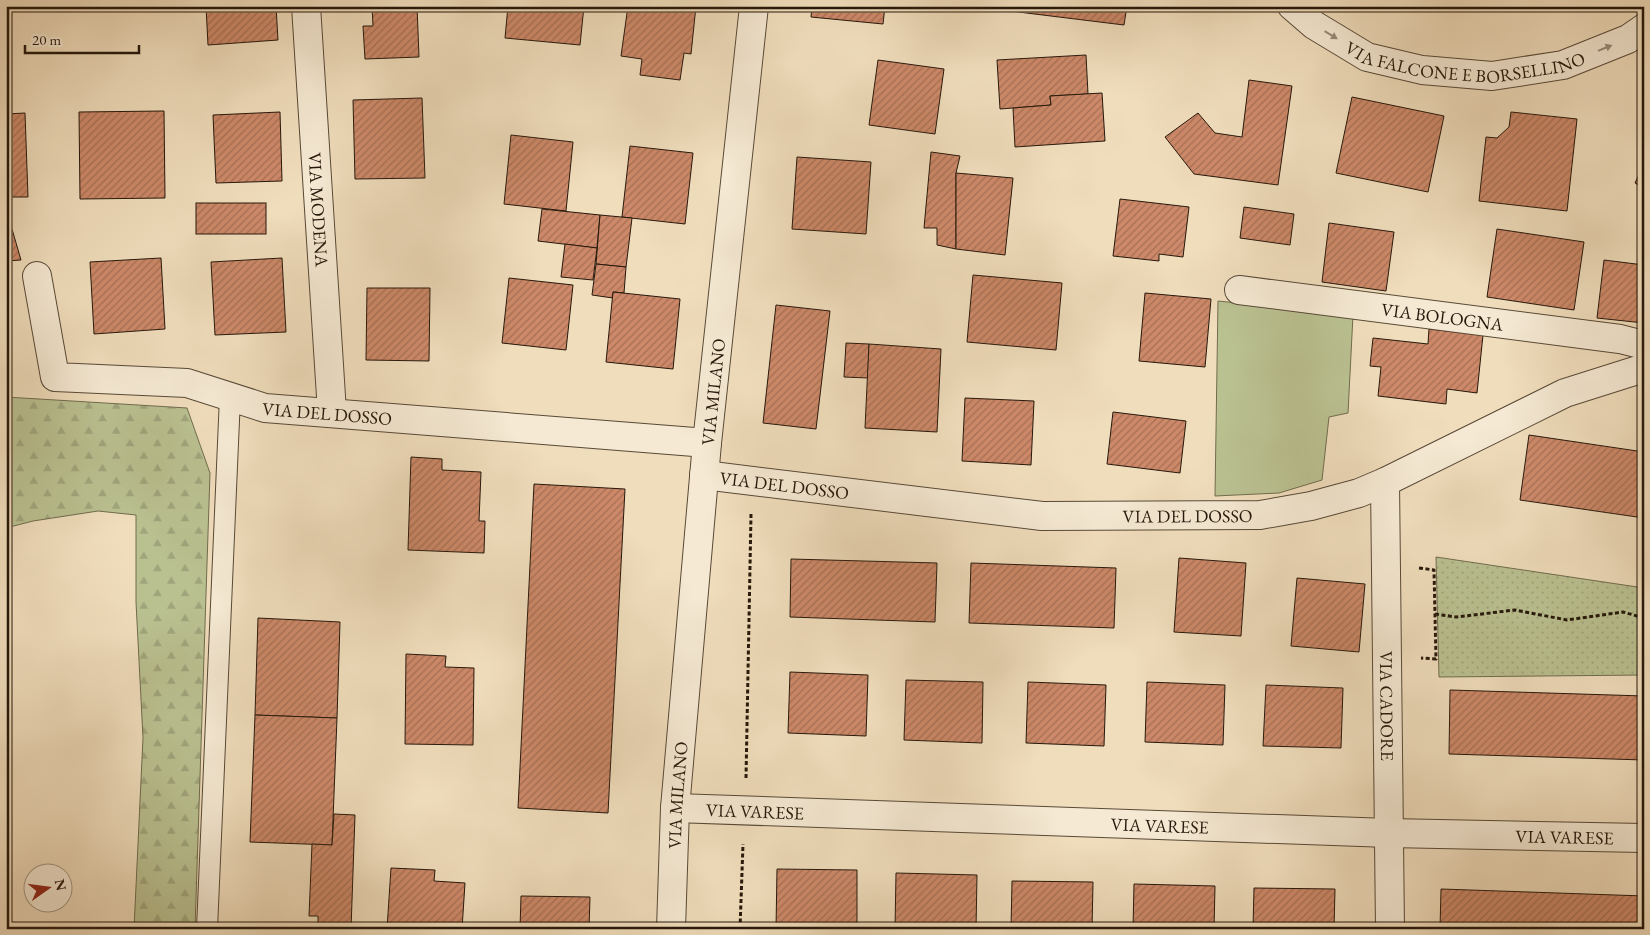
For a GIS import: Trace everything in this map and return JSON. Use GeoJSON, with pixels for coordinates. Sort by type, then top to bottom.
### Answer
{"type":"FeatureCollection","features":[{"type":"Feature","properties":{"kind":"street","name":"VIA MODENA"},"geometry":{"type":"LineString","coordinates":[[306,6],[332,412]]}},
{"type":"Feature","properties":{"kind":"street","name":"VIA MILANO"},"geometry":{"type":"LineString","coordinates":[[671,929],[675,808],[704,475],[754,6]]}},
{"type":"Feature","properties":{"kind":"street","name":"VIA FALCONE E BORSELLINO"},"geometry":{"type":"LineString","coordinates":[[1292,6],[1314,25],[1367,57],[1422,70],[1492,76],[1563,65],[1628,39],[1644,28]]}},
{"type":"Feature","properties":{"kind":"street","name":"VIA DEL DOSSO"},"geometry":{"type":"LineString","coordinates":[[37,276],[55,377],[187,383],[265,408],[707,443]]}},
{"type":"Feature","properties":{"kind":"street","name":"VIA BOLOGNA"},"geometry":{"type":"LineString","coordinates":[[1239,290],[1620,339],[1644,345]]}},
{"type":"Feature","properties":{"kind":"street","name":"VIA DEL DOSSO"},"geometry":{"type":"LineString","coordinates":[[704,475],[1042,516],[1260,516],[1311,506],[1360,493],[1565,393],[1644,368]]}},
{"type":"Feature","properties":{"kind":"street","name":"VIA CADORE"},"geometry":{"type":"LineString","coordinates":[[1385,482],[1390,929]]}},
{"type":"Feature","properties":{"kind":"street","name":"VIA VARESE"},"geometry":{"type":"LineString","coordinates":[[675,808],[1389,833],[1644,838]]}},
{"type":"Feature","properties":{"kind":"lane"},"geometry":{"type":"LineString","coordinates":[[207,929],[230,397]]}},
{"type":"Feature","properties":{"kind":"path"},"geometry":{"type":"LineString","coordinates":[[740,929],[745,810],[752,481]]}},
{"type":"Feature","properties":{"kind":"path"},"geometry":{"type":"LineString","coordinates":[[1435,614],[1456,617],[1515,610],[1566,620],[1623,612],[1644,618]]}},
{"type":"Feature","properties":{"kind":"green space"},"geometry":{"type":"Polygon","coordinates":[[[1218,301],[1353,315],[1348,413],[1329,417],[1322,480],[1279,493],[1215,496],[1218,301]]]}},
{"type":"Feature","properties":{"kind":"green space"},"geometry":{"type":"Polygon","coordinates":[[[6,397],[187,408],[210,473],[195,929],[134,929],[143,738],[136,602],[136,515],[98,511],[33,521],[6,528],[6,397]]]}},
{"type":"Feature","properties":{"kind":"green space"},"geometry":{"type":"Polygon","coordinates":[[[1436,557],[1644,588],[1644,675],[1439,677],[1436,557]]]}},
{"type":"Feature","properties":{"kind":"building"},"geometry":{"type":"Polygon","coordinates":[[[206,6],[276,6],[278,40],[208,45],[206,6]]]}},
{"type":"Feature","properties":{"kind":"building"},"geometry":{"type":"Polygon","coordinates":[[[372,6],[417,6],[419,57],[365,59],[363,26],[373,26],[372,6]]]}},
{"type":"Feature","properties":{"kind":"building"},"geometry":{"type":"Polygon","coordinates":[[[508,6],[584,6],[580,45],[505,38],[508,6]]]}},
{"type":"Feature","properties":{"kind":"building"},"geometry":{"type":"Polygon","coordinates":[[[628,6],[696,6],[691,54],[684,53],[680,80],[640,75],[642,59],[621,56],[628,6]]]}},
{"type":"Feature","properties":{"kind":"building"},"geometry":{"type":"Polygon","coordinates":[[[812,6],[885,6],[883,24],[811,17],[812,6]]]}},
{"type":"Feature","properties":{"kind":"building"},"geometry":{"type":"Polygon","coordinates":[[[995,6],[1127,6],[1124,25],[994,9],[995,6]]]}},
{"type":"Feature","properties":{"kind":"building"},"geometry":{"type":"Polygon","coordinates":[[[1086,55],[1088,94],[1050,96],[1051,105],[1000,109],[997,60],[1086,55]]]}},
{"type":"Feature","properties":{"kind":"building"},"geometry":{"type":"Polygon","coordinates":[[[878,60],[944,69],[935,134],[869,125],[878,60]]]}},
{"type":"Feature","properties":{"kind":"building"},"geometry":{"type":"Polygon","coordinates":[[[1249,80],[1292,86],[1278,185],[1194,174],[1165,137],[1198,113],[1215,133],[1242,137],[1249,80]]]}},
{"type":"Feature","properties":{"kind":"building"},"geometry":{"type":"Polygon","coordinates":[[[1102,93],[1105,141],[1015,147],[1013,108],[1051,105],[1050,96],[1102,93]]]}},
{"type":"Feature","properties":{"kind":"building"},"geometry":{"type":"Polygon","coordinates":[[[1352,97],[1444,116],[1428,192],[1336,173],[1352,97]]]}},
{"type":"Feature","properties":{"kind":"building"},"geometry":{"type":"Polygon","coordinates":[[[422,98],[425,178],[355,179],[353,100],[422,98]]]}},
{"type":"Feature","properties":{"kind":"building"},"geometry":{"type":"Polygon","coordinates":[[[164,111],[165,198],[80,199],[79,112],[164,111]]]}},
{"type":"Feature","properties":{"kind":"building"},"geometry":{"type":"Polygon","coordinates":[[[280,112],[282,181],[216,183],[213,115],[280,112]]]}},
{"type":"Feature","properties":{"kind":"building"},"geometry":{"type":"Polygon","coordinates":[[[1511,112],[1577,119],[1567,211],[1479,201],[1486,137],[1497,138],[1509,127],[1511,112]]]}},
{"type":"Feature","properties":{"kind":"building"},"geometry":{"type":"Polygon","coordinates":[[[25,113],[28,197],[6,197],[6,114],[25,113]]]}},
{"type":"Feature","properties":{"kind":"building"},"geometry":{"type":"Polygon","coordinates":[[[511,135],[573,142],[566,211],[504,204],[511,135]]]}},
{"type":"Feature","properties":{"kind":"building"},"geometry":{"type":"Polygon","coordinates":[[[630,146],[693,153],[685,224],[622,217],[630,146]]]}},
{"type":"Feature","properties":{"kind":"building"},"geometry":{"type":"Polygon","coordinates":[[[931,152],[960,156],[956,173],[956,249],[937,245],[937,228],[924,228],[931,152]]]}},
{"type":"Feature","properties":{"kind":"building"},"geometry":{"type":"Polygon","coordinates":[[[797,157],[871,162],[866,234],[792,229],[797,157]]]}},
{"type":"Feature","properties":{"kind":"building"},"geometry":{"type":"Polygon","coordinates":[[[1644,164],[1644,188],[1635,183],[1644,164]]]}},
{"type":"Feature","properties":{"kind":"building"},"geometry":{"type":"Polygon","coordinates":[[[956,173],[1013,178],[1005,255],[956,249],[956,173]]]}},
{"type":"Feature","properties":{"kind":"building"},"geometry":{"type":"Polygon","coordinates":[[[1120,199],[1189,207],[1183,257],[1159,254],[1159,261],[1113,256],[1120,199]]]}},
{"type":"Feature","properties":{"kind":"building"},"geometry":{"type":"Polygon","coordinates":[[[196,203],[266,203],[266,234],[196,234],[196,203]]]}},
{"type":"Feature","properties":{"kind":"building"},"geometry":{"type":"Polygon","coordinates":[[[1244,207],[1294,214],[1290,245],[1240,238],[1244,207]]]}},
{"type":"Feature","properties":{"kind":"building"},"geometry":{"type":"Polygon","coordinates":[[[542,209],[600,215],[597,248],[538,241],[542,209]]]}},
{"type":"Feature","properties":{"kind":"building"},"geometry":{"type":"Polygon","coordinates":[[[600,215],[632,218],[626,267],[596,264],[600,215]]]}},
{"type":"Feature","properties":{"kind":"building"},"geometry":{"type":"Polygon","coordinates":[[[1329,223],[1394,232],[1386,291],[1322,282],[1329,223]]]}},
{"type":"Feature","properties":{"kind":"building"},"geometry":{"type":"Polygon","coordinates":[[[12,229],[21,260],[6,261],[6,230],[12,229]]]}},
{"type":"Feature","properties":{"kind":"building"},"geometry":{"type":"Polygon","coordinates":[[[1497,229],[1584,242],[1574,310],[1487,297],[1497,229]]]}},
{"type":"Feature","properties":{"kind":"building"},"geometry":{"type":"Polygon","coordinates":[[[565,244],[597,248],[593,280],[561,277],[565,244]]]}},
{"type":"Feature","properties":{"kind":"building"},"geometry":{"type":"Polygon","coordinates":[[[161,258],[165,329],[94,334],[90,262],[161,258]]]}},
{"type":"Feature","properties":{"kind":"building"},"geometry":{"type":"Polygon","coordinates":[[[282,258],[286,332],[215,335],[211,262],[282,258]]]}},
{"type":"Feature","properties":{"kind":"building"},"geometry":{"type":"Polygon","coordinates":[[[1604,260],[1644,265],[1644,323],[1597,318],[1604,260]]]}},
{"type":"Feature","properties":{"kind":"building"},"geometry":{"type":"Polygon","coordinates":[[[596,264],[626,267],[624,293],[613,292],[613,298],[592,295],[596,264]]]}},
{"type":"Feature","properties":{"kind":"building"},"geometry":{"type":"Polygon","coordinates":[[[973,275],[1062,283],[1056,350],[967,342],[973,275]]]}},
{"type":"Feature","properties":{"kind":"building"},"geometry":{"type":"Polygon","coordinates":[[[509,278],[573,285],[566,350],[502,343],[509,278]]]}},
{"type":"Feature","properties":{"kind":"building"},"geometry":{"type":"Polygon","coordinates":[[[367,288],[430,288],[429,361],[366,360],[367,288]]]}},
{"type":"Feature","properties":{"kind":"building"},"geometry":{"type":"Polygon","coordinates":[[[613,292],[680,299],[673,369],[606,362],[613,292]]]}},
{"type":"Feature","properties":{"kind":"building"},"geometry":{"type":"Polygon","coordinates":[[[1145,293],[1211,299],[1205,367],[1139,361],[1145,293]]]}},
{"type":"Feature","properties":{"kind":"building"},"geometry":{"type":"Polygon","coordinates":[[[776,305],[830,311],[816,429],[763,423],[776,305]]]}},
{"type":"Feature","properties":{"kind":"building"},"geometry":{"type":"Polygon","coordinates":[[[1429,329],[1483,335],[1477,393],[1447,389],[1446,404],[1378,396],[1381,367],[1370,366],[1373,338],[1428,344],[1429,329]]]}},
{"type":"Feature","properties":{"kind":"building"},"geometry":{"type":"Polygon","coordinates":[[[846,343],[869,344],[868,378],[844,377],[846,343]]]}},
{"type":"Feature","properties":{"kind":"building"},"geometry":{"type":"Polygon","coordinates":[[[869,344],[941,349],[937,432],[865,428],[869,344]]]}},
{"type":"Feature","properties":{"kind":"building"},"geometry":{"type":"Polygon","coordinates":[[[965,398],[1034,401],[1031,465],[962,461],[965,398]]]}},
{"type":"Feature","properties":{"kind":"building"},"geometry":{"type":"Polygon","coordinates":[[[1113,412],[1186,421],[1180,473],[1107,464],[1113,412]]]}},
{"type":"Feature","properties":{"kind":"building"},"geometry":{"type":"Polygon","coordinates":[[[1529,435],[1644,452],[1644,518],[1520,500],[1529,435]]]}},
{"type":"Feature","properties":{"kind":"building"},"geometry":{"type":"Polygon","coordinates":[[[411,457],[442,459],[442,470],[481,472],[479,521],[485,521],[484,553],[408,550],[411,457]]]}},
{"type":"Feature","properties":{"kind":"building"},"geometry":{"type":"Polygon","coordinates":[[[534,484],[625,489],[608,813],[518,808],[534,484]]]}},
{"type":"Feature","properties":{"kind":"building"},"geometry":{"type":"Polygon","coordinates":[[[1179,558],[1246,563],[1241,636],[1174,632],[1179,558]]]}},
{"type":"Feature","properties":{"kind":"building"},"geometry":{"type":"Polygon","coordinates":[[[791,559],[937,563],[935,622],[790,617],[791,559]]]}},
{"type":"Feature","properties":{"kind":"building"},"geometry":{"type":"Polygon","coordinates":[[[971,563],[1116,568],[1114,628],[969,623],[971,563]]]}},
{"type":"Feature","properties":{"kind":"building"},"geometry":{"type":"Polygon","coordinates":[[[1297,578],[1365,584],[1359,652],[1291,646],[1297,578]]]}},
{"type":"Feature","properties":{"kind":"building"},"geometry":{"type":"Polygon","coordinates":[[[258,618],[340,622],[337,718],[255,715],[258,618]]]}},
{"type":"Feature","properties":{"kind":"building"},"geometry":{"type":"Polygon","coordinates":[[[406,654],[446,656],[445,667],[474,668],[473,745],[405,744],[406,654]]]}},
{"type":"Feature","properties":{"kind":"building"},"geometry":{"type":"Polygon","coordinates":[[[790,672],[868,675],[866,736],[788,733],[790,672]]]}},
{"type":"Feature","properties":{"kind":"building"},"geometry":{"type":"Polygon","coordinates":[[[906,680],[983,682],[982,743],[904,740],[906,680]]]}},
{"type":"Feature","properties":{"kind":"building"},"geometry":{"type":"Polygon","coordinates":[[[1028,682],[1106,685],[1104,746],[1026,743],[1028,682]]]}},
{"type":"Feature","properties":{"kind":"building"},"geometry":{"type":"Polygon","coordinates":[[[1147,682],[1225,685],[1223,745],[1145,742],[1147,682]]]}},
{"type":"Feature","properties":{"kind":"building"},"geometry":{"type":"Polygon","coordinates":[[[1266,685],[1343,688],[1341,748],[1263,746],[1266,685]]]}},
{"type":"Feature","properties":{"kind":"building"},"geometry":{"type":"Polygon","coordinates":[[[1450,690],[1644,696],[1644,760],[1449,754],[1450,690]]]}},
{"type":"Feature","properties":{"kind":"building"},"geometry":{"type":"Polygon","coordinates":[[[255,715],[337,718],[332,845],[250,842],[255,715]]]}},
{"type":"Feature","properties":{"kind":"building"},"geometry":{"type":"Polygon","coordinates":[[[334,814],[355,815],[351,929],[318,929],[318,916],[309,916],[312,844],[332,845],[334,814]]]}},
{"type":"Feature","properties":{"kind":"building"},"geometry":{"type":"Polygon","coordinates":[[[391,868],[435,870],[434,881],[465,883],[462,929],[387,929],[391,868]]]}},
{"type":"Feature","properties":{"kind":"building"},"geometry":{"type":"Polygon","coordinates":[[[777,869],[857,870],[857,929],[776,929],[777,869]]]}},
{"type":"Feature","properties":{"kind":"building"},"geometry":{"type":"Polygon","coordinates":[[[896,873],[977,875],[976,929],[895,929],[896,873]]]}},
{"type":"Feature","properties":{"kind":"building"},"geometry":{"type":"Polygon","coordinates":[[[1012,881],[1093,882],[1092,929],[1011,929],[1012,881]]]}},
{"type":"Feature","properties":{"kind":"building"},"geometry":{"type":"Polygon","coordinates":[[[1134,884],[1215,886],[1214,929],[1133,929],[1134,884]]]}},
{"type":"Feature","properties":{"kind":"building"},"geometry":{"type":"Polygon","coordinates":[[[1254,888],[1335,889],[1334,929],[1253,929],[1254,888]]]}},
{"type":"Feature","properties":{"kind":"building"},"geometry":{"type":"Polygon","coordinates":[[[1441,889],[1644,896],[1644,929],[1440,929],[1441,889]]]}},
{"type":"Feature","properties":{"kind":"building"},"geometry":{"type":"Polygon","coordinates":[[[521,896],[590,897],[589,929],[520,929],[521,896]]]}}]}
